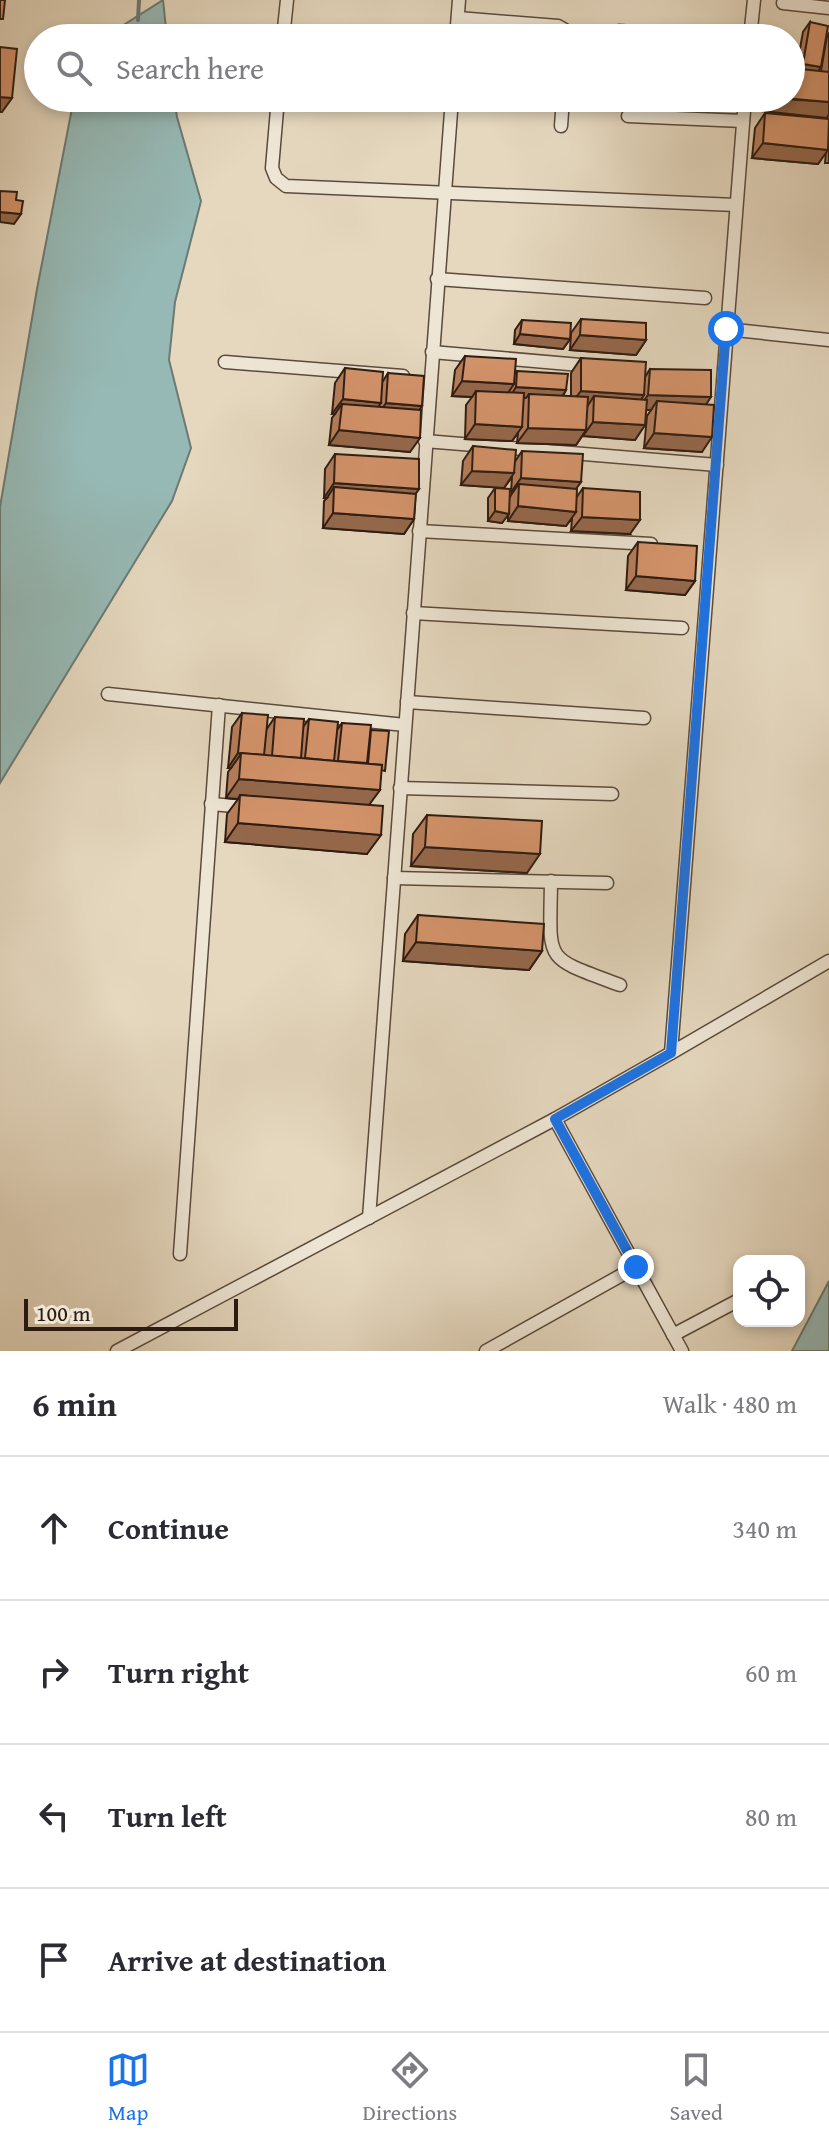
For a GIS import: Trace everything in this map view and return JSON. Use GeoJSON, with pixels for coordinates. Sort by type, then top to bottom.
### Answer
{"type":"FeatureCollection","features":[{"type":"Feature","properties":{"kind":"street"},"geometry":{"type":"LineString","coordinates":[[284,24],[287,0]]}},
{"type":"Feature","properties":{"kind":"street"},"geometry":{"type":"LineString","coordinates":[[457,24],[459,0]]}},
{"type":"Feature","properties":{"kind":"street"},"geometry":{"type":"LineString","coordinates":[[751,24],[754,0]]}},
{"type":"Feature","properties":{"kind":"street"},"geometry":{"type":"LineString","coordinates":[[783,3],[829,8]]}},
{"type":"Feature","properties":{"kind":"street"},"geometry":{"type":"LineString","coordinates":[[458,18],[533,24]]}},
{"type":"Feature","properties":{"kind":"street"},"geometry":{"type":"LineString","coordinates":[[277,112],[272,168],[276,178],[286,186],[736,205]]}},
{"type":"Feature","properties":{"kind":"street"},"geometry":{"type":"LineString","coordinates":[[369,1218],[451,112]]}},
{"type":"Feature","properties":{"kind":"street"},"geometry":{"type":"LineString","coordinates":[[561,126],[562,112]]}},
{"type":"Feature","properties":{"kind":"street"},"geometry":{"type":"LineString","coordinates":[[671,1053],[744,112]]}},
{"type":"Feature","properties":{"kind":"street"},"geometry":{"type":"LineString","coordinates":[[628,116],[743,121]]}},
{"type":"Feature","properties":{"kind":"street"},"geometry":{"type":"LineString","coordinates":[[437,279],[705,298]]}},
{"type":"Feature","properties":{"kind":"street"},"geometry":{"type":"LineString","coordinates":[[726,329],[829,340]]}},
{"type":"Feature","properties":{"kind":"street"},"geometry":{"type":"LineString","coordinates":[[432,352],[600,367]]}},
{"type":"Feature","properties":{"kind":"street"},"geometry":{"type":"LineString","coordinates":[[225,362],[430,378]]}},
{"type":"Feature","properties":{"kind":"street"},"geometry":{"type":"LineString","coordinates":[[707,377],[723,378]]}},
{"type":"Feature","properties":{"kind":"street"},"geometry":{"type":"LineString","coordinates":[[425,441],[717,465]]}},
{"type":"Feature","properties":{"kind":"street"},"geometry":{"type":"LineString","coordinates":[[419,531],[664,545]]}},
{"type":"Feature","properties":{"kind":"street"},"geometry":{"type":"LineString","coordinates":[[695,547],[710,548]]}},
{"type":"Feature","properties":{"kind":"street"},"geometry":{"type":"LineString","coordinates":[[413,613],[682,628]]}},
{"type":"Feature","properties":{"kind":"street"},"geometry":{"type":"LineString","coordinates":[[108,694],[405,725]]}},
{"type":"Feature","properties":{"kind":"street"},"geometry":{"type":"LineString","coordinates":[[407,702],[644,718]]}},
{"type":"Feature","properties":{"kind":"street"},"geometry":{"type":"LineString","coordinates":[[180,1254],[219,705]]}},
{"type":"Feature","properties":{"kind":"street"},"geometry":{"type":"LineString","coordinates":[[400,788],[612,794]]}},
{"type":"Feature","properties":{"kind":"street"},"geometry":{"type":"LineString","coordinates":[[211,804],[258,807]]}},
{"type":"Feature","properties":{"kind":"street"},"geometry":{"type":"LineString","coordinates":[[382,815],[397,816]]}},
{"type":"Feature","properties":{"kind":"street"},"geometry":{"type":"LineString","coordinates":[[394,878],[607,883]]}},
{"type":"Feature","properties":{"kind":"street"},"geometry":{"type":"LineString","coordinates":[[551,881],[550,943],[554,955],[565,964],[620,985]]}},
{"type":"Feature","properties":{"kind":"street"},"geometry":{"type":"LineString","coordinates":[[117,1351],[555,1119],[829,961]]}},
{"type":"Feature","properties":{"kind":"street"},"geometry":{"type":"LineString","coordinates":[[555,1119],[682,1351]]}},
{"type":"Feature","properties":{"kind":"street"},"geometry":{"type":"LineString","coordinates":[[486,1351],[636,1267]]}},
{"type":"Feature","properties":{"kind":"street"},"geometry":{"type":"LineString","coordinates":[[673,1335],[733,1303]]}},
{"type":"Feature","properties":{"kind":"water"},"geometry":{"type":"Polygon","coordinates":[[[163,0],[166,24],[125,24],[163,0]]]}},
{"type":"Feature","properties":{"kind":"water"},"geometry":{"type":"Polygon","coordinates":[[[71,112],[176,112],[201,201],[175,302],[169,360],[191,448],[172,501],[0,783],[0,507],[71,112]]]}},
{"type":"Feature","properties":{"kind":"water"},"geometry":{"type":"Polygon","coordinates":[[[829,1281],[829,1351],[792,1351],[829,1281]]]}},
{"type":"Feature","properties":{"kind":"building"},"geometry":{"type":"Polygon","coordinates":[[[0,0],[5,0],[3,19],[0,19],[0,0]]]}},
{"type":"Feature","properties":{"kind":"building"},"geometry":{"type":"Polygon","coordinates":[[[810,22],[828,26],[821,67],[805,64],[810,22]]]}},
{"type":"Feature","properties":{"kind":"building"},"geometry":{"type":"Polygon","coordinates":[[[0,47],[17,49],[12,98],[0,97],[0,47]]]}},
{"type":"Feature","properties":{"kind":"building"},"geometry":{"type":"Polygon","coordinates":[[[805,69],[829,72],[829,102],[805,100],[805,69]]]}},
{"type":"Feature","properties":{"kind":"building"},"geometry":{"type":"Polygon","coordinates":[[[765,113],[829,119],[828,150],[763,143],[765,113]]]}},
{"type":"Feature","properties":{"kind":"building"},"geometry":{"type":"Polygon","coordinates":[[[0,191],[17,192],[16,200],[23,201],[21,214],[0,212],[0,191]]]}},
{"type":"Feature","properties":{"kind":"building"},"geometry":{"type":"Polygon","coordinates":[[[581,319],[646,323],[646,340],[580,335],[581,319]]]}},
{"type":"Feature","properties":{"kind":"building"},"geometry":{"type":"Polygon","coordinates":[[[522,320],[571,323],[570,339],[520,334],[522,320]]]}},
{"type":"Feature","properties":{"kind":"building"},"geometry":{"type":"Polygon","coordinates":[[[465,356],[516,359],[514,384],[462,381],[465,356]]]}},
{"type":"Feature","properties":{"kind":"building"},"geometry":{"type":"Polygon","coordinates":[[[581,358],[646,362],[644,395],[581,391],[581,358]]]}},
{"type":"Feature","properties":{"kind":"building"},"geometry":{"type":"Polygon","coordinates":[[[345,368],[383,372],[381,403],[343,399],[345,368]]]}},
{"type":"Feature","properties":{"kind":"building"},"geometry":{"type":"Polygon","coordinates":[[[650,369],[711,370],[711,397],[648,395],[650,369]]]}},
{"type":"Feature","properties":{"kind":"building"},"geometry":{"type":"Polygon","coordinates":[[[517,371],[568,374],[566,390],[516,387],[517,371]]]}},
{"type":"Feature","properties":{"kind":"building"},"geometry":{"type":"Polygon","coordinates":[[[388,373],[424,376],[422,406],[386,403],[388,373]]]}},
{"type":"Feature","properties":{"kind":"building"},"geometry":{"type":"Polygon","coordinates":[[[476,391],[524,393],[522,427],[475,424],[476,391]]]}},
{"type":"Feature","properties":{"kind":"building"},"geometry":{"type":"Polygon","coordinates":[[[529,394],[588,397],[586,430],[528,428],[529,394]]]}},
{"type":"Feature","properties":{"kind":"building"},"geometry":{"type":"Polygon","coordinates":[[[594,396],[647,400],[645,425],[593,422],[594,396]]]}},
{"type":"Feature","properties":{"kind":"building"},"geometry":{"type":"Polygon","coordinates":[[[657,401],[714,405],[712,437],[654,433],[657,401]]]}},
{"type":"Feature","properties":{"kind":"building"},"geometry":{"type":"Polygon","coordinates":[[[342,404],[421,410],[420,438],[339,430],[342,404]]]}},
{"type":"Feature","properties":{"kind":"building"},"geometry":{"type":"Polygon","coordinates":[[[473,446],[516,450],[514,473],[472,471],[473,446]]]}},
{"type":"Feature","properties":{"kind":"building"},"geometry":{"type":"Polygon","coordinates":[[[522,451],[583,454],[581,482],[521,478],[522,451]]]}},
{"type":"Feature","properties":{"kind":"building"},"geometry":{"type":"Polygon","coordinates":[[[335,454],[419,459],[419,489],[334,483],[335,454]]]}},
{"type":"Feature","properties":{"kind":"building"},"geometry":{"type":"Polygon","coordinates":[[[519,484],[577,489],[576,512],[518,506],[519,484]]]}},
{"type":"Feature","properties":{"kind":"building"},"geometry":{"type":"Polygon","coordinates":[[[334,487],[416,494],[414,519],[333,513],[334,487]]]}},
{"type":"Feature","properties":{"kind":"building"},"geometry":{"type":"Polygon","coordinates":[[[495,488],[510,489],[509,514],[495,511],[495,488]]]}},
{"type":"Feature","properties":{"kind":"building"},"geometry":{"type":"Polygon","coordinates":[[[583,488],[640,492],[640,520],[582,517],[583,488]]]}},
{"type":"Feature","properties":{"kind":"building"},"geometry":{"type":"Polygon","coordinates":[[[638,542],[697,546],[695,581],[636,576],[638,542]]]}},
{"type":"Feature","properties":{"kind":"building"},"geometry":{"type":"Polygon","coordinates":[[[242,713],[268,715],[264,755],[238,753],[242,713]]]}},
{"type":"Feature","properties":{"kind":"building"},"geometry":{"type":"Polygon","coordinates":[[[275,717],[304,719],[301,758],[272,756],[275,717]]]}},
{"type":"Feature","properties":{"kind":"building"},"geometry":{"type":"Polygon","coordinates":[[[309,719],[338,722],[334,761],[305,758],[309,719]]]}},
{"type":"Feature","properties":{"kind":"building"},"geometry":{"type":"Polygon","coordinates":[[[342,723],[371,725],[367,763],[338,761],[342,723]]]}},
{"type":"Feature","properties":{"kind":"building"},"geometry":{"type":"Polygon","coordinates":[[[371,730],[389,731],[385,771],[381,770],[382,765],[368,764],[371,730]]]}},
{"type":"Feature","properties":{"kind":"building"},"geometry":{"type":"Polygon","coordinates":[[[241,753],[382,765],[380,790],[239,779],[241,753]]]}},
{"type":"Feature","properties":{"kind":"building"},"geometry":{"type":"Polygon","coordinates":[[[240,795],[383,806],[381,835],[238,823],[240,795]]]}},
{"type":"Feature","properties":{"kind":"building"},"geometry":{"type":"Polygon","coordinates":[[[427,815],[542,821],[540,854],[425,847],[427,815]]]}},
{"type":"Feature","properties":{"kind":"building"},"geometry":{"type":"Polygon","coordinates":[[[418,915],[544,924],[542,951],[416,942],[418,915]]]}},
{"type":"Feature","properties":{"kind":"waterway"},"geometry":{"type":"LineString","coordinates":[[138,20],[139,0]]}},
{"type":"Feature","properties":{"kind":"route"},"geometry":{"type":"LineString","coordinates":[[636,1267],[555,1119],[671,1053],[726,329]]}}]}
